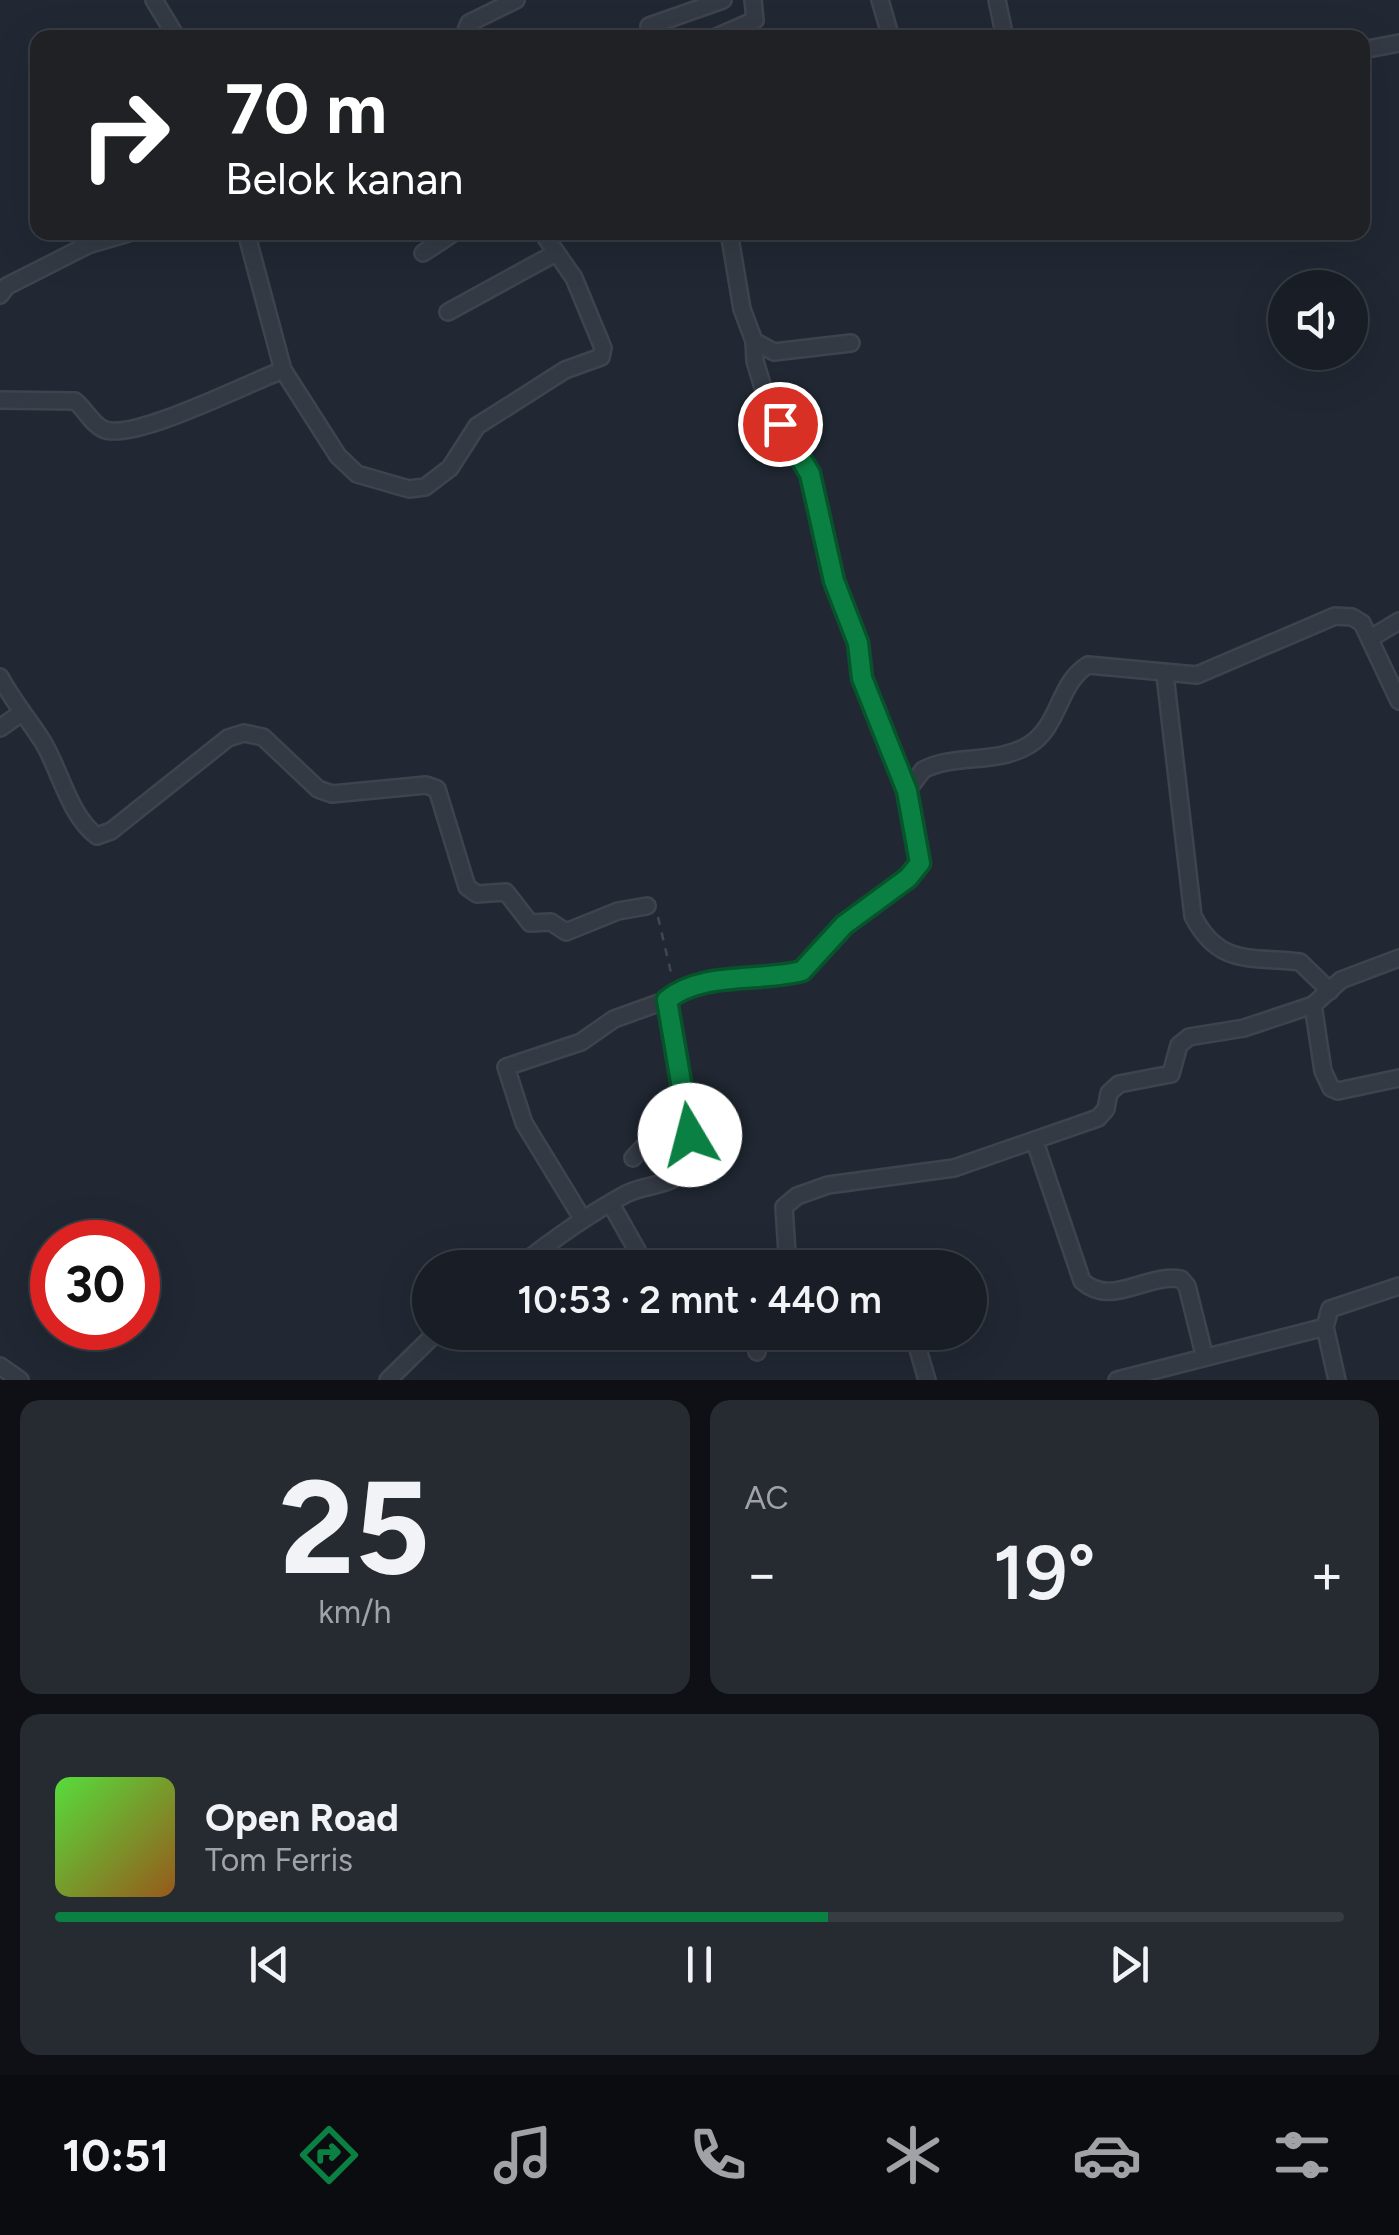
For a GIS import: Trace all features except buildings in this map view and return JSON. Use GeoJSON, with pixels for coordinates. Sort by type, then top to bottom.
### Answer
{"type":"FeatureCollection","features":[{"type":"Feature","properties":{"kind":"street"},"geometry":{"type":"LineString","coordinates":[[154,0],[172,30]]}},
{"type":"Feature","properties":{"kind":"street"},"geometry":{"type":"LineString","coordinates":[[467,30],[470,23],[516,0]]}},
{"type":"Feature","properties":{"kind":"street"},"geometry":{"type":"LineString","coordinates":[[649,26],[723,0]]}},
{"type":"Feature","properties":{"kind":"street"},"geometry":{"type":"LineString","coordinates":[[732,30],[754,20],[753,0]]}},
{"type":"Feature","properties":{"kind":"street"},"geometry":{"type":"LineString","coordinates":[[880,0],[889,30]]}},
{"type":"Feature","properties":{"kind":"street"},"geometry":{"type":"LineString","coordinates":[[997,0],[1003,30]]}},
{"type":"Feature","properties":{"kind":"street"},"geometry":{"type":"LineString","coordinates":[[1370,48],[1399,43]]}},
{"type":"Feature","properties":{"kind":"street"},"geometry":{"type":"LineString","coordinates":[[0,295],[7,286],[105,240]]}},
{"type":"Feature","properties":{"kind":"street"},"geometry":{"type":"LineString","coordinates":[[248,240],[283,370],[338,456],[357,474],[409,488],[425,487],[450,468],[476,426],[565,370],[601,357],[603,348],[574,278],[546,240]]}},
{"type":"Feature","properties":{"kind":"street"},"geometry":{"type":"LineString","coordinates":[[423,253],[443,240]]}},
{"type":"Feature","properties":{"kind":"street"},"geometry":{"type":"LineString","coordinates":[[582,1218],[524,1123],[506,1066],[591,1038],[614,1019],[672,997],[746,977],[786,975],[811,965],[844,925],[908,878],[920,863],[907,791],[862,678],[858,643],[834,581],[810,474],[768,401],[755,361],[754,341],[742,309],[730,240]]}},
{"type":"Feature","properties":{"kind":"street"},"geometry":{"type":"LineString","coordinates":[[448,312],[554,254]]}},
{"type":"Feature","properties":{"kind":"street"},"geometry":{"type":"LineString","coordinates":[[754,341],[774,352],[852,343]]}},
{"type":"Feature","properties":{"kind":"street"},"geometry":{"type":"LineString","coordinates":[[0,400],[75,402],[101,429],[112,431],[164,420],[283,370]]}},
{"type":"Feature","properties":{"kind":"street"},"geometry":{"type":"LineString","coordinates":[[907,791],[915,776],[930,766],[997,757],[1028,745],[1050,724],[1076,672],[1088,665],[1197,675],[1335,616],[1352,616],[1371,638],[1399,701]]}},
{"type":"Feature","properties":{"kind":"street"},"geometry":{"type":"LineString","coordinates":[[1371,638],[1399,620]]}},
{"type":"Feature","properties":{"kind":"street"},"geometry":{"type":"LineString","coordinates":[[1165,674],[1192,916],[1211,942],[1244,960],[1300,962],[1330,990]]}},
{"type":"Feature","properties":{"kind":"street"},"geometry":{"type":"LineString","coordinates":[[0,677],[20,714],[42,742],[84,824],[98,836],[111,831],[228,738],[254,734],[264,737],[318,789],[332,794],[426,786],[436,789],[467,887],[477,894],[506,892],[530,923],[552,922],[566,932],[618,911],[646,906]]}},
{"type":"Feature","properties":{"kind":"street"},"geometry":{"type":"LineString","coordinates":[[0,728],[20,714]]}},
{"type":"Feature","properties":{"kind":"street"},"geometry":{"type":"LineString","coordinates":[[787,1250],[784,1208],[796,1196],[828,1185],[954,1168],[1098,1118],[1106,1109],[1109,1093],[1120,1084],[1172,1074],[1179,1045],[1189,1036],[1244,1028],[1312,1005],[1341,980],[1399,958]]}},
{"type":"Feature","properties":{"kind":"street"},"geometry":{"type":"LineString","coordinates":[[540,1250],[582,1218],[629,1192],[672,1180],[685,1170],[692,1156],[672,997]]}},
{"type":"Feature","properties":{"kind":"street"},"geometry":{"type":"LineString","coordinates":[[1312,1005],[1322,1071],[1331,1088],[1338,1091],[1399,1078]]}},
{"type":"Feature","properties":{"kind":"street"},"geometry":{"type":"LineString","coordinates":[[633,1158],[649,1140],[690,1135]]}},
{"type":"Feature","properties":{"kind":"street"},"geometry":{"type":"LineString","coordinates":[[1035,1142],[1082,1281],[1098,1294],[1109,1294],[1168,1277],[1181,1279],[1187,1286],[1204,1354]]}},
{"type":"Feature","properties":{"kind":"street"},"geometry":{"type":"LineString","coordinates":[[611,1204],[637,1250]]}},
{"type":"Feature","properties":{"kind":"street"},"geometry":{"type":"LineString","coordinates":[[1337,1380],[1325,1327],[1330,1309],[1399,1286]]}},
{"type":"Feature","properties":{"kind":"street"},"geometry":{"type":"LineString","coordinates":[[1117,1380],[1204,1354],[1325,1327]]}},
{"type":"Feature","properties":{"kind":"street"},"geometry":{"type":"LineString","coordinates":[[388,1380],[419,1350]]}},
{"type":"Feature","properties":{"kind":"street"},"geometry":{"type":"LineString","coordinates":[[918,1350],[926,1380]]}},
{"type":"Feature","properties":{"kind":"street"},"geometry":{"type":"LineString","coordinates":[[0,1366],[20,1380]]}},
{"type":"Feature","properties":{"kind":"path"},"geometry":{"type":"LineString","coordinates":[[646,906],[657,912],[672,997]]}},
{"type":"Feature","properties":{"kind":"route"},"geometry":{"type":"LineString","coordinates":[[690,1135],[667,1000],[676,993],[746,977],[802,971],[844,925],[908,878],[920,863],[907,791],[882,738],[862,678],[858,643],[834,581],[810,474],[780,424]]}}]}
